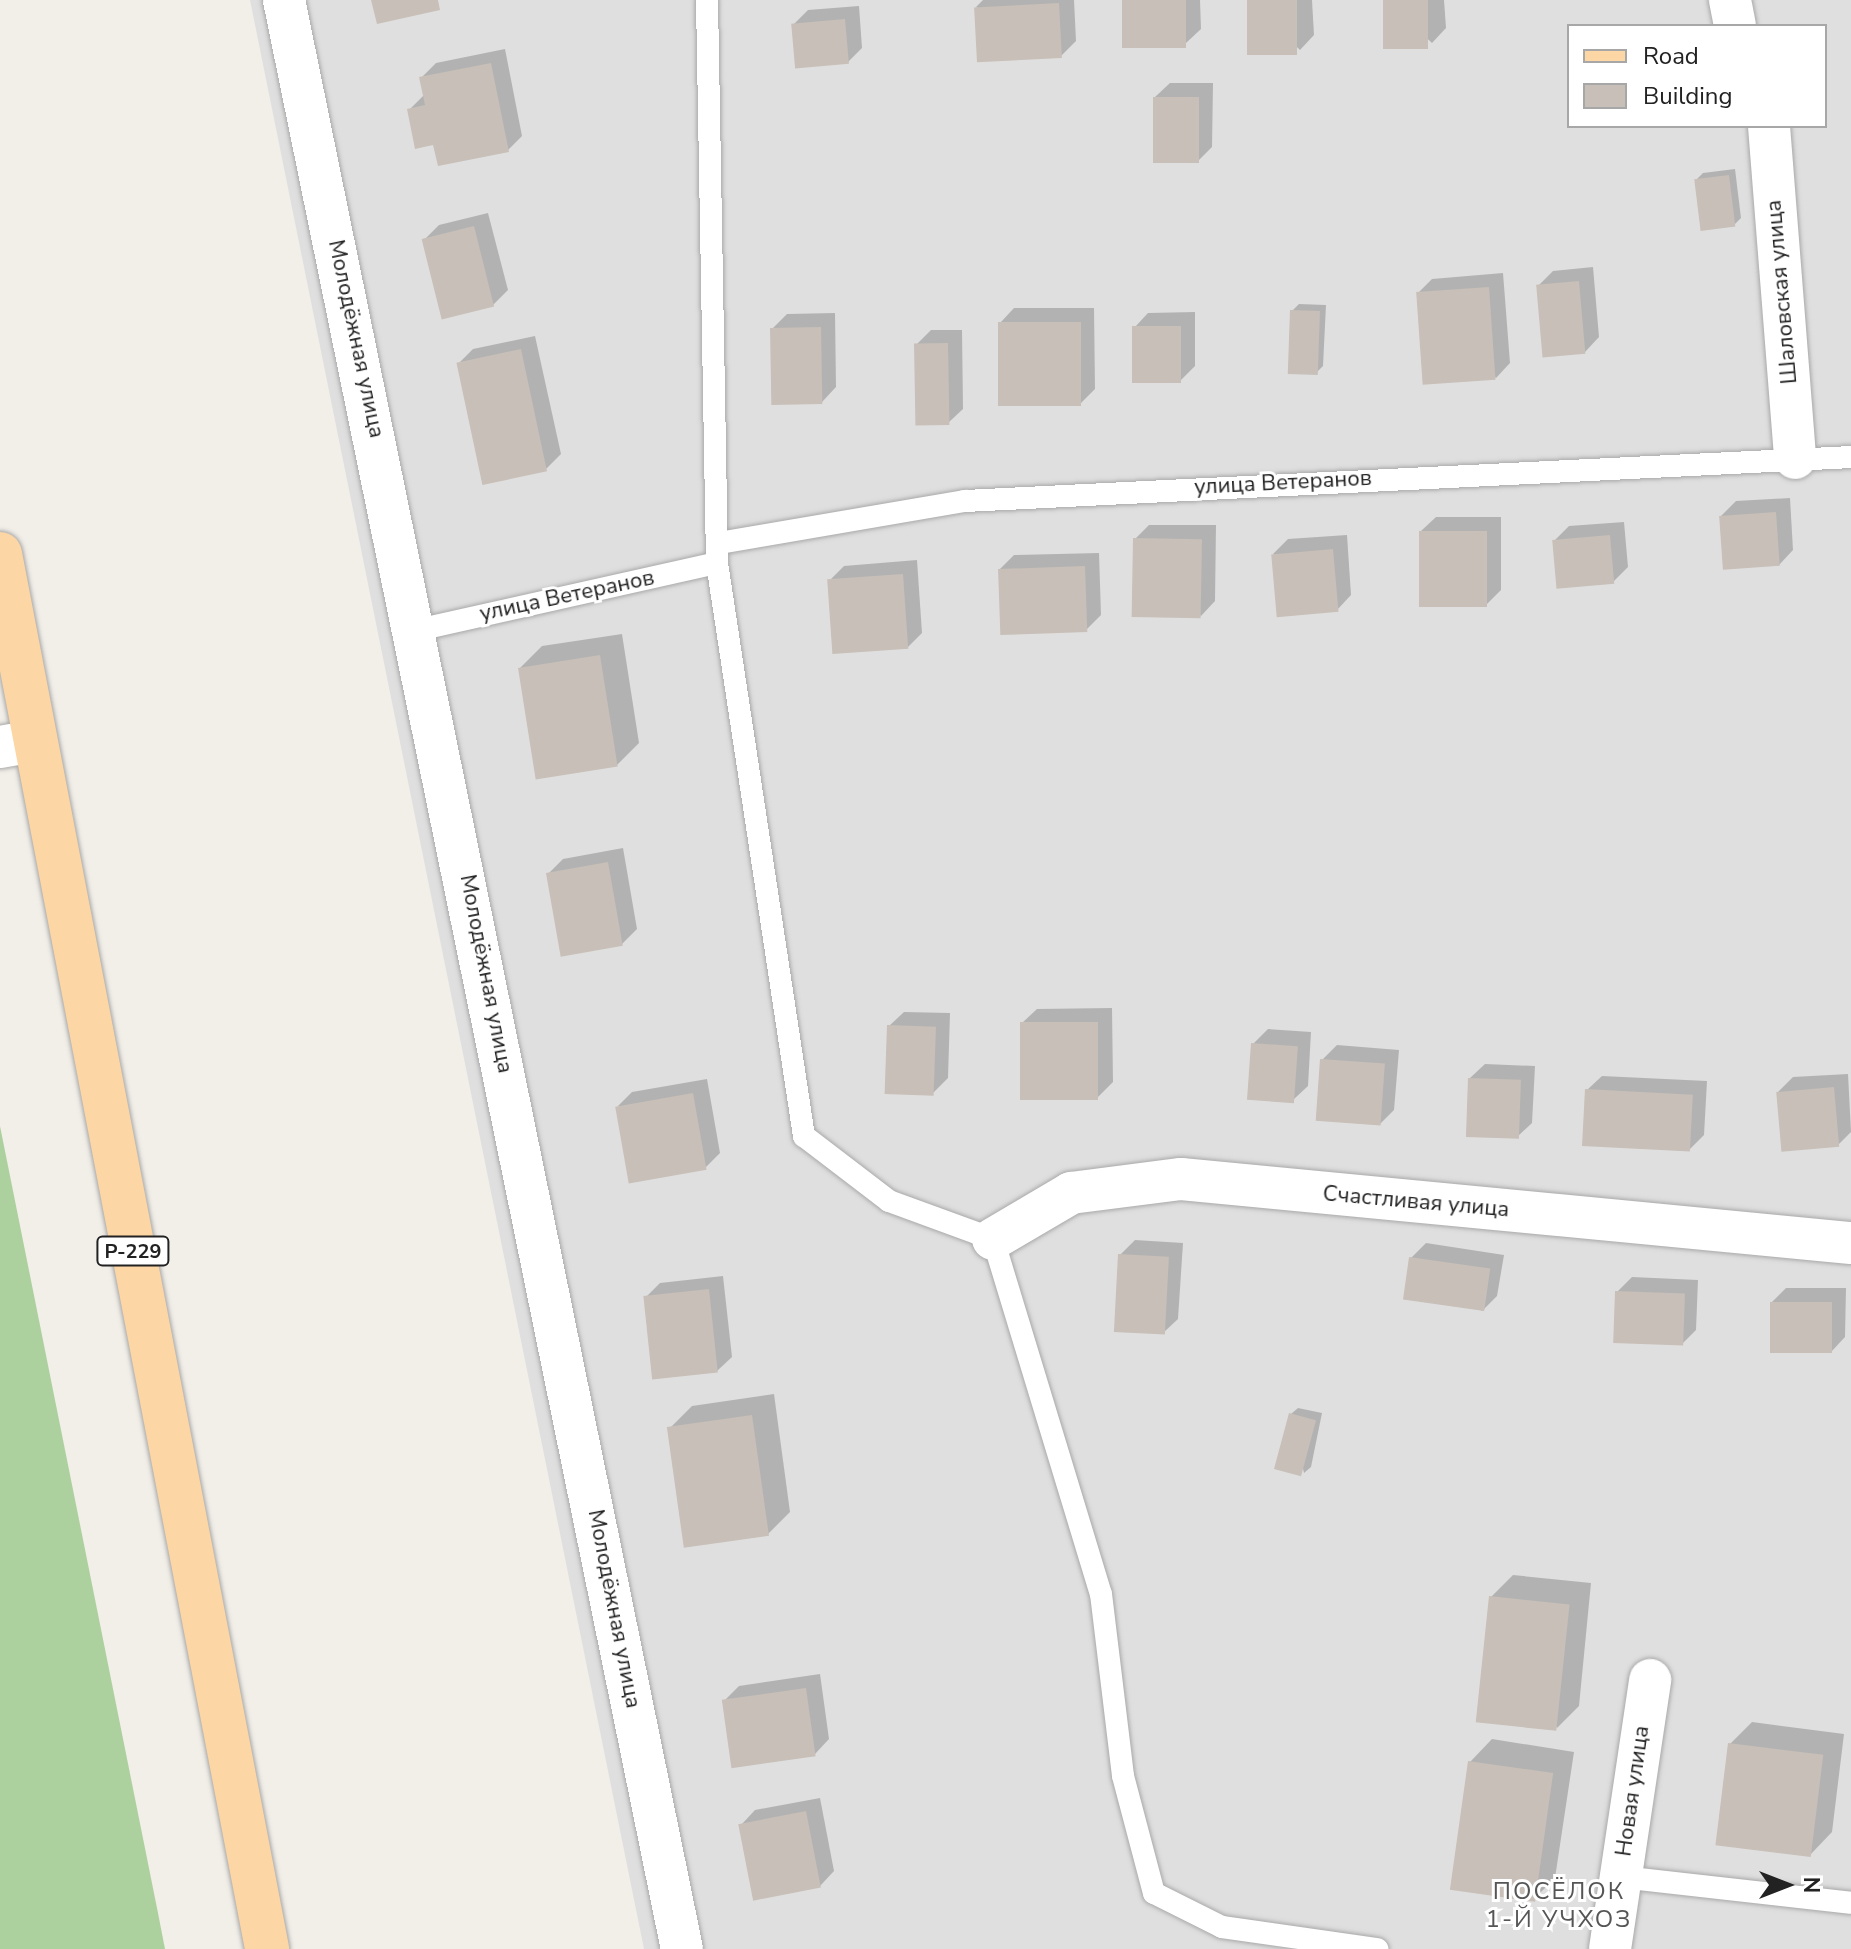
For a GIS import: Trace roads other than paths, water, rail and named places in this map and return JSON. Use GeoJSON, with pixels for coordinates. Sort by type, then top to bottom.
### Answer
{"type":"FeatureCollection","features":[{"type":"Feature","properties":{"kind":"main road","name":"Р-229"},"geometry":{"type":"LineString","coordinates":[[0,554],[18,744],[267,1949]]}},
{"type":"Feature","properties":{"kind":"street","name":"Молодёжная улица"},"geometry":{"type":"LineString","coordinates":[[284,0],[417,630],[682,1949]]}},
{"type":"Feature","properties":{"kind":"street"},"geometry":{"type":"LineString","coordinates":[[1730,0],[1735,24]]}},
{"type":"Feature","properties":{"kind":"street","name":"Шаловская улица"},"geometry":{"type":"LineString","coordinates":[[1769,128],[1795,458]]}},
{"type":"Feature","properties":{"kind":"street","name":"Счастливая улица"},"geometry":{"type":"LineString","coordinates":[[993,1239],[1071,1193],[1181,1179],[1851,1243]]}},
{"type":"Feature","properties":{"kind":"street","name":"Новая улица"},"geometry":{"type":"LineString","coordinates":[[1610,1949],[1650,1680]]}},
{"type":"Feature","properties":{"kind":"lane"},"geometry":{"type":"LineString","coordinates":[[707,0],[718,553],[804,1136],[889,1201],[993,1239],[1101,1594],[1123,1776],[1154,1893],[1222,1927],[1377,1949]]}},
{"type":"Feature","properties":{"kind":"lane","name":"улица Ветеранов"},"geometry":{"type":"LineString","coordinates":[[417,630],[718,553],[965,501],[1851,457]]}},
{"type":"Feature","properties":{"kind":"lane"},"geometry":{"type":"LineString","coordinates":[[1621,1877],[1851,1903]]}},
{"type":"Feature","properties":{"kind":"district","name":"ПОСЁЛОК 1-Й УЧХОЗ"},"geometry":{"type":"Point","coordinates":[1559,1906]}}]}
